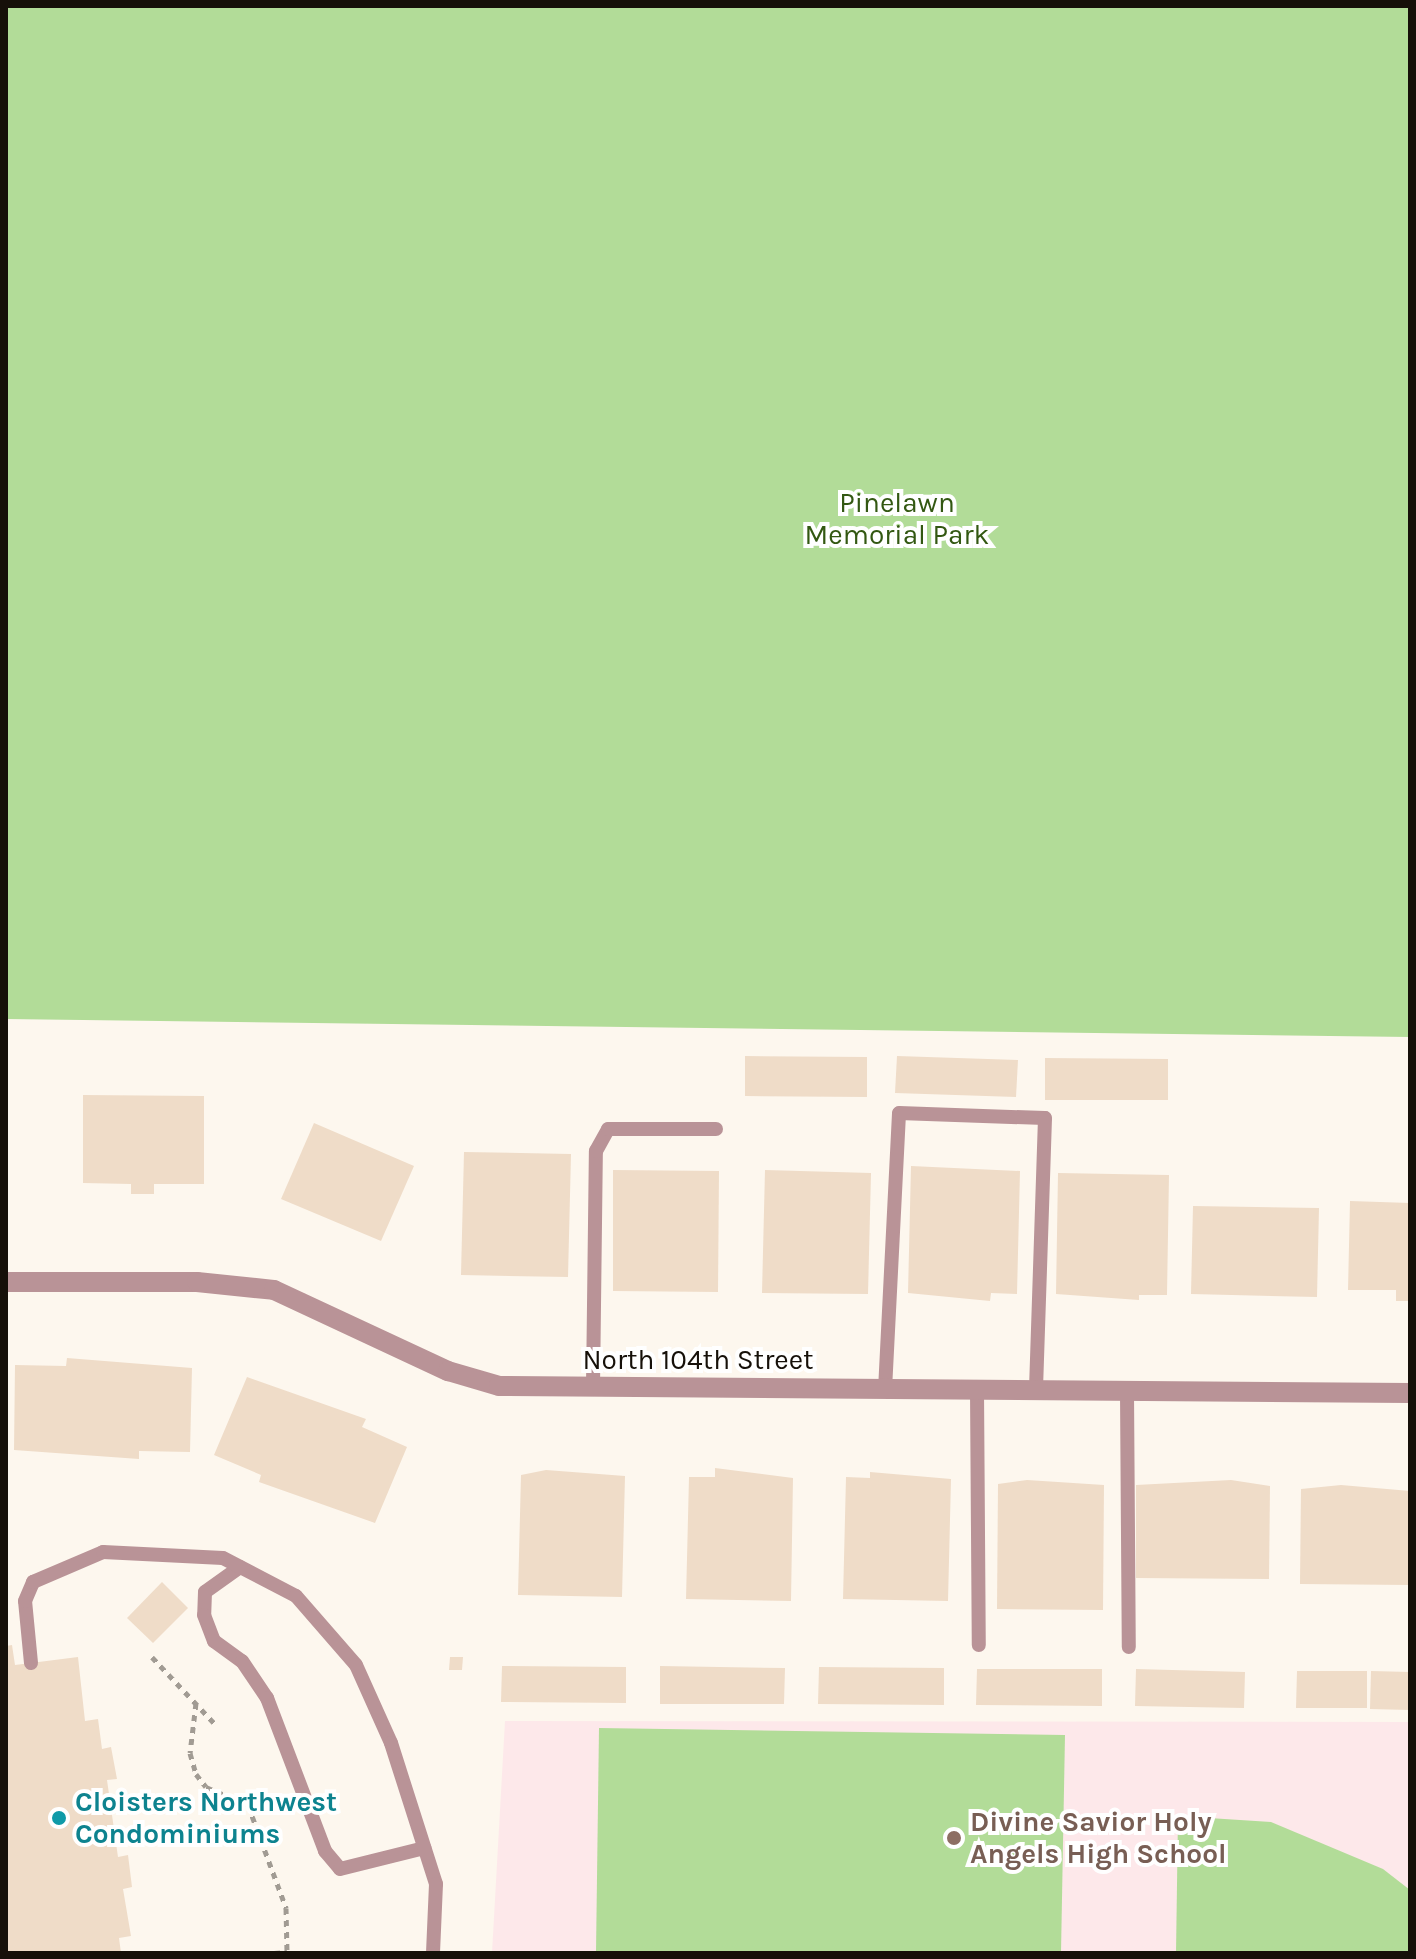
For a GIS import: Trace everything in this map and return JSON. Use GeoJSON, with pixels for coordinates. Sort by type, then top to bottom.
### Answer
{"type":"FeatureCollection","features":[{"type":"Feature","properties":{"kind":"street","name":"North 104th Street"},"geometry":{"type":"LineString","coordinates":[[6,1282],[197,1282],[274,1290],[448,1371],[499,1386],[1410,1393]]}},
{"type":"Feature","properties":{"kind":"lane"},"geometry":{"type":"LineString","coordinates":[[885,1390],[899,1113],[1045,1118],[1036,1391]]}},
{"type":"Feature","properties":{"kind":"lane"},"geometry":{"type":"LineString","coordinates":[[593,1387],[596,1151],[608,1129],[716,1129]]}},
{"type":"Feature","properties":{"kind":"lane"},"geometry":{"type":"LineString","coordinates":[[977,1390],[979,1645]]}},
{"type":"Feature","properties":{"kind":"lane"},"geometry":{"type":"LineString","coordinates":[[1127,1392],[1129,1647]]}},
{"type":"Feature","properties":{"kind":"lane"},"geometry":{"type":"LineString","coordinates":[[31,1663],[25,1601],[33,1582],[52,1570],[103,1552],[163,1550],[240,1567],[296,1596],[356,1665],[436,1884],[433,1953]]}},
{"type":"Feature","properties":{"kind":"lane"},"geometry":{"type":"LineString","coordinates":[[240,1567],[205,1592],[204,1615],[214,1641],[242,1661],[267,1698],[325,1851],[340,1869],[424,1848]]}},
{"type":"Feature","properties":{"kind":"path"},"geometry":{"type":"LineString","coordinates":[[152,1657],[214,1723]]}},
{"type":"Feature","properties":{"kind":"path"},"geometry":{"type":"LineString","coordinates":[[196,1703],[190,1753],[196,1774],[206,1787],[248,1805],[286,1908],[287,1952],[274,1953]]}},
{"type":"Feature","properties":{"kind":"shaded area","name":"Divine Savior Holy Angels High School"},"geometry":{"type":"Polygon","coordinates":[[[505,1721],[1410,1722],[1410,1953],[492,1953],[505,1721]]]}},
{"type":"Feature","properties":{"kind":"green space","name":"Pinelawn Memorial Park"},"geometry":{"type":"Polygon","coordinates":[[[6,6],[1410,6],[1410,1037],[6,1019],[6,6]]]}},
{"type":"Feature","properties":{"kind":"green space"},"geometry":{"type":"Polygon","coordinates":[[[599,1728],[1065,1735],[1061,1953],[596,1953],[599,1728]]]}},
{"type":"Feature","properties":{"kind":"green space"},"geometry":{"type":"Polygon","coordinates":[[[1178,1816],[1271,1822],[1383,1869],[1410,1890],[1410,1953],[1176,1953],[1178,1816]]]}},
{"type":"Feature","properties":{"kind":"building"},"geometry":{"type":"Polygon","coordinates":[[[745,1056],[867,1057],[867,1097],[745,1096],[745,1056]]]}},
{"type":"Feature","properties":{"kind":"building"},"geometry":{"type":"Polygon","coordinates":[[[897,1056],[1018,1060],[1016,1097],[895,1093],[897,1056]]]}},
{"type":"Feature","properties":{"kind":"building"},"geometry":{"type":"Polygon","coordinates":[[[1045,1058],[1168,1059],[1168,1100],[1045,1100],[1045,1058]]]}},
{"type":"Feature","properties":{"kind":"building"},"geometry":{"type":"Polygon","coordinates":[[[83,1095],[204,1096],[204,1184],[154,1184],[154,1194],[131,1194],[131,1184],[83,1183],[83,1095]]]}},
{"type":"Feature","properties":{"kind":"building"},"geometry":{"type":"Polygon","coordinates":[[[314,1123],[414,1166],[381,1241],[281,1199],[314,1123]]]}},
{"type":"Feature","properties":{"kind":"building"},"geometry":{"type":"Polygon","coordinates":[[[464,1152],[571,1154],[568,1277],[461,1275],[464,1152]]]}},
{"type":"Feature","properties":{"kind":"building"},"geometry":{"type":"Polygon","coordinates":[[[911,1166],[1020,1171],[1017,1294],[991,1293],[990,1301],[908,1293],[911,1166]]]}},
{"type":"Feature","properties":{"kind":"building"},"geometry":{"type":"Polygon","coordinates":[[[613,1170],[719,1171],[718,1292],[613,1291],[613,1170]]]}},
{"type":"Feature","properties":{"kind":"building"},"geometry":{"type":"Polygon","coordinates":[[[765,1170],[871,1173],[868,1294],[762,1293],[765,1170]]]}},
{"type":"Feature","properties":{"kind":"building"},"geometry":{"type":"Polygon","coordinates":[[[1058,1173],[1169,1175],[1167,1295],[1139,1295],[1139,1300],[1056,1294],[1058,1173]]]}},
{"type":"Feature","properties":{"kind":"building"},"geometry":{"type":"Polygon","coordinates":[[[1350,1201],[1410,1203],[1410,1301],[1396,1301],[1396,1290],[1348,1290],[1350,1201]]]}},
{"type":"Feature","properties":{"kind":"building"},"geometry":{"type":"Polygon","coordinates":[[[1193,1206],[1319,1208],[1317,1297],[1191,1294],[1193,1206]]]}},
{"type":"Feature","properties":{"kind":"building"},"geometry":{"type":"Polygon","coordinates":[[[67,1358],[192,1368],[190,1452],[139,1451],[139,1459],[14,1450],[15,1365],[66,1366],[67,1358]]]}},
{"type":"Feature","properties":{"kind":"building"},"geometry":{"type":"Polygon","coordinates":[[[247,1377],[366,1419],[362,1427],[407,1447],[375,1523],[259,1482],[261,1475],[214,1455],[247,1377]]]}},
{"type":"Feature","properties":{"kind":"building"},"geometry":{"type":"Polygon","coordinates":[[[715,1468],[793,1478],[791,1601],[686,1599],[689,1477],[715,1477],[715,1468]]]}},
{"type":"Feature","properties":{"kind":"building"},"geometry":{"type":"Polygon","coordinates":[[[546,1470],[625,1476],[622,1597],[518,1595],[521,1475],[546,1470]]]}},
{"type":"Feature","properties":{"kind":"building"},"geometry":{"type":"Polygon","coordinates":[[[870,1472],[951,1479],[948,1601],[843,1599],[846,1477],[870,1478],[870,1472]]]}},
{"type":"Feature","properties":{"kind":"building"},"geometry":{"type":"Polygon","coordinates":[[[1027,1480],[1104,1485],[1103,1610],[997,1609],[998,1484],[1027,1480]]]}},
{"type":"Feature","properties":{"kind":"building"},"geometry":{"type":"Polygon","coordinates":[[[1231,1480],[1270,1486],[1269,1579],[1136,1578],[1136,1485],[1231,1480]]]}},
{"type":"Feature","properties":{"kind":"building"},"geometry":{"type":"Polygon","coordinates":[[[1341,1485],[1410,1491],[1410,1585],[1300,1584],[1301,1489],[1341,1485]]]}},
{"type":"Feature","properties":{"kind":"building"},"geometry":{"type":"Polygon","coordinates":[[[162,1582],[188,1608],[153,1643],[127,1618],[162,1582]]]}},
{"type":"Feature","properties":{"kind":"building","name":"Cloisters Northwest Condominiums"},"geometry":{"type":"Polygon","coordinates":[[[12,1645],[15,1665],[78,1657],[85,1721],[98,1719],[102,1749],[111,1747],[117,1779],[107,1780],[118,1857],[128,1855],[132,1887],[123,1889],[131,1936],[119,1938],[121,1953],[6,1953],[6,1646],[12,1645]]]}},
{"type":"Feature","properties":{"kind":"building"},"geometry":{"type":"Polygon","coordinates":[[[450,1657],[463,1657],[462,1670],[449,1670],[450,1657]]]}},
{"type":"Feature","properties":{"kind":"building"},"geometry":{"type":"Polygon","coordinates":[[[502,1666],[626,1667],[626,1703],[501,1702],[502,1666]]]}},
{"type":"Feature","properties":{"kind":"building"},"geometry":{"type":"Polygon","coordinates":[[[660,1666],[785,1668],[784,1704],[660,1704],[660,1666]]]}},
{"type":"Feature","properties":{"kind":"building"},"geometry":{"type":"Polygon","coordinates":[[[819,1667],[944,1668],[944,1705],[818,1704],[819,1667]]]}},
{"type":"Feature","properties":{"kind":"building"},"geometry":{"type":"Polygon","coordinates":[[[977,1669],[1102,1669],[1102,1706],[976,1705],[977,1669]]]}},
{"type":"Feature","properties":{"kind":"building"},"geometry":{"type":"Polygon","coordinates":[[[1136,1669],[1245,1672],[1244,1708],[1135,1706],[1136,1669]]]}},
{"type":"Feature","properties":{"kind":"building"},"geometry":{"type":"Polygon","coordinates":[[[1297,1671],[1367,1671],[1367,1708],[1296,1708],[1297,1671]]]}},
{"type":"Feature","properties":{"kind":"building"},"geometry":{"type":"Polygon","coordinates":[[[1371,1671],[1410,1672],[1410,1710],[1370,1709],[1371,1671]]]}},
{"type":"Feature","properties":{"kind":"place","name":"Cloisters Northwest Condominiums"},"geometry":{"type":"Point","coordinates":[59,1818]}},
{"type":"Feature","properties":{"kind":"place","name":"Divine Savior Holy Angels High School"},"geometry":{"type":"Point","coordinates":[954,1838]}}]}
